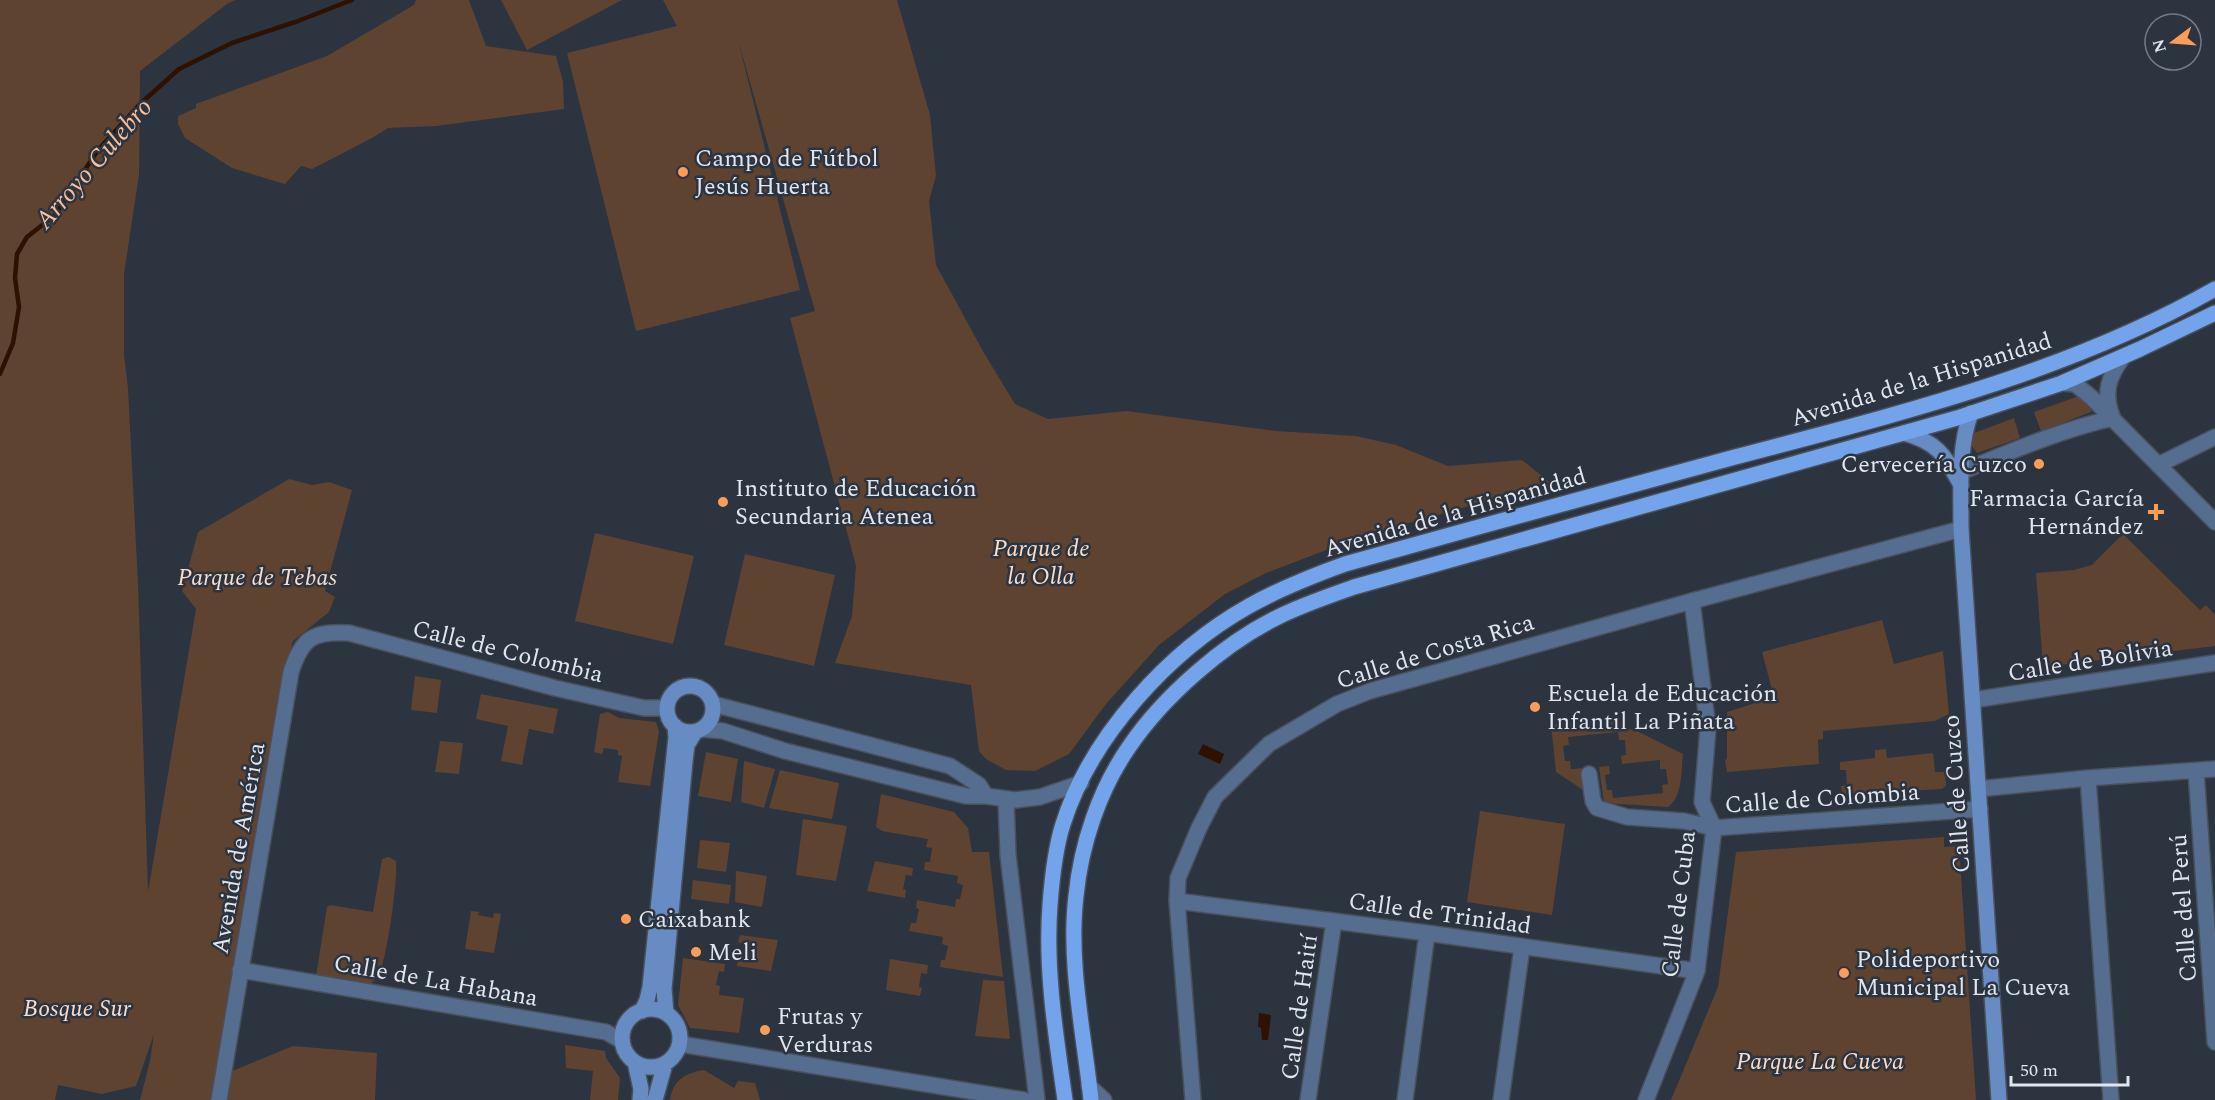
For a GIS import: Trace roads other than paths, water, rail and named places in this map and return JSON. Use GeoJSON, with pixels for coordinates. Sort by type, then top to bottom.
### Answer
{"type":"FeatureCollection","features":[{"type":"Feature","properties":{"kind":"main road","name":"Avenida de la Hispanidad"},"geometry":{"type":"LineString","coordinates":[[1065,1100],[1050,970],[1050,904],[1057,853],[1064,824],[1081,783],[1113,728],[1178,658],[1202,637],[1248,606],[1294,583],[1345,564],[1956,396],[2098,346],[2215,289]]}},
{"type":"Feature","properties":{"kind":"main road","name":"Avenida de la Hispanidad"},"geometry":{"type":"LineString","coordinates":[[1090,1093],[1079,997],[1075,936],[1076,898],[1082,858],[1101,798],[1129,747],[1166,702],[1206,664],[1231,645],[1276,618],[1354,587],[1971,413],[2062,382],[2123,357],[2215,313]]}},
{"type":"Feature","properties":{"kind":"main road","name":"Calle de Cuzco"},"geometry":{"type":"LineString","coordinates":[[1971,413],[1965,428],[1962,449],[1962,529],[1999,1100]]}},
{"type":"Feature","properties":{"kind":"main road"},"geometry":{"type":"LineString","coordinates":[[1904,433],[1926,439],[1962,478]]}},
{"type":"Feature","properties":{"kind":"main road"},"geometry":{"type":"LineString","coordinates":[[666,1013],[664,989],[687,746],[710,720],[713,712],[713,704],[709,695],[694,686],[686,687],[672,695],[667,708],[670,720],[681,730],[699,730]]}},
{"type":"Feature","properties":{"kind":"main road"},"geometry":{"type":"LineString","coordinates":[[642,1011],[650,987],[675,748],[675,726]]}},
{"type":"Feature","properties":{"kind":"main road"},"geometry":{"type":"LineString","coordinates":[[658,1010],[666,1013],[678,1027],[680,1044],[672,1059],[654,1067],[644,1067],[634,1062],[628,1057],[622,1041],[627,1022],[642,1011],[658,1010]]}},
{"type":"Feature","properties":{"kind":"main road"},"geometry":{"type":"LineString","coordinates":[[634,1062],[641,1089],[640,1100]]}},
{"type":"Feature","properties":{"kind":"main road"},"geometry":{"type":"LineString","coordinates":[[655,1100],[664,1064]]}},
{"type":"Feature","properties":{"kind":"street"},"geometry":{"type":"LineString","coordinates":[[2113,418],[2108,406],[2106,389],[2112,372],[2123,357]]}},
{"type":"Feature","properties":{"kind":"street"},"geometry":{"type":"LineString","coordinates":[[2062,382],[2075,384],[2083,389],[2215,522]]}},
{"type":"Feature","properties":{"kind":"street"},"geometry":{"type":"LineString","coordinates":[[1962,478],[2034,443],[2113,418]]}},
{"type":"Feature","properties":{"kind":"street"},"geometry":{"type":"LineString","coordinates":[[2158,465],[2215,437]]}},
{"type":"Feature","properties":{"kind":"street","name":"Calle de Costa Rica"},"geometry":{"type":"LineString","coordinates":[[1193,1100],[1177,901],[1178,878],[1215,797],[1269,744],[1337,704],[1408,679],[1962,529]]}},
{"type":"Feature","properties":{"kind":"street","name":"Calle de Cuba"},"geometry":{"type":"LineString","coordinates":[[1646,1100],[1697,971],[1714,828],[1702,802],[1708,728],[1692,601]]}},
{"type":"Feature","properties":{"kind":"street","name":"Calle de Colombia"},"geometry":{"type":"LineString","coordinates":[[338,633],[349,633],[555,688],[644,708],[667,708]]}},
{"type":"Feature","properties":{"kind":"street","name":"Avenida de América"},"geometry":{"type":"LineString","coordinates":[[219,1100],[291,672],[306,640],[320,634],[338,633]]}},
{"type":"Feature","properties":{"kind":"street","name":"Calle de Bolivia"},"geometry":{"type":"LineString","coordinates":[[1973,700],[2215,663]]}},
{"type":"Feature","properties":{"kind":"street"},"geometry":{"type":"LineString","coordinates":[[713,704],[950,766],[979,785],[986,796]]}},
{"type":"Feature","properties":{"kind":"street"},"geometry":{"type":"LineString","coordinates":[[699,730],[723,731],[785,751],[966,796],[1006,799],[1040,797],[1081,783]]}},
{"type":"Feature","properties":{"kind":"street"},"geometry":{"type":"LineString","coordinates":[[1978,789],[2215,769]]}},
{"type":"Feature","properties":{"kind":"street","name":"Calle del Perú"},"geometry":{"type":"LineString","coordinates":[[2196,771],[2215,1042]]}},
{"type":"Feature","properties":{"kind":"street","name":"Calle de Colombia"},"geometry":{"type":"LineString","coordinates":[[1589,774],[1593,801],[1597,808],[1628,817],[1684,820],[1714,828],[1980,809]]}},
{"type":"Feature","properties":{"kind":"street"},"geometry":{"type":"LineString","coordinates":[[2088,778],[2111,1100]]}},
{"type":"Feature","properties":{"kind":"street"},"geometry":{"type":"LineString","coordinates":[[1006,799],[1008,855],[1037,1100]]}},
{"type":"Feature","properties":{"kind":"street","name":"Calle de Trinidad"},"geometry":{"type":"LineString","coordinates":[[1177,901],[1697,971]]}},
{"type":"Feature","properties":{"kind":"street","name":"Calle de Haití"},"geometry":{"type":"LineString","coordinates":[[1308,1100],[1334,921]]}},
{"type":"Feature","properties":{"kind":"street"},"geometry":{"type":"LineString","coordinates":[[1406,1100],[1427,933]]}},
{"type":"Feature","properties":{"kind":"street"},"geometry":{"type":"LineString","coordinates":[[1501,1100],[1522,947]]}},
{"type":"Feature","properties":{"kind":"street","name":"Calle de La Habana"},"geometry":{"type":"LineString","coordinates":[[240,970],[606,1032],[622,1041]]}},
{"type":"Feature","properties":{"kind":"street"},"geometry":{"type":"LineString","coordinates":[[680,1044],[1024,1100]]}},
{"type":"Feature","properties":{"kind":"street"},"geometry":{"type":"LineString","coordinates":[[1090,1093],[1104,1100]]}},
{"type":"Feature","properties":{"kind":"waterway","name":"Arroyo Culebro"},"geometry":{"type":"LineString","coordinates":[[0,374],[13,343],[19,307],[15,278],[17,254],[27,237],[55,215],[98,150],[140,104],[179,69],[232,43],[352,0]]}},
{"type":"Feature","properties":{"kind":"place","name":"Campo de Fútbol Jesús Huerta"},"geometry":{"type":"Point","coordinates":[683,172]}},
{"type":"Feature","properties":{"kind":"place","name":"Cervecería Cuzco"},"geometry":{"type":"Point","coordinates":[2039,464]}},
{"type":"Feature","properties":{"kind":"place","name":"Instituto de Educación Secundaria Atenea"},"geometry":{"type":"Point","coordinates":[723,502]}},
{"type":"Feature","properties":{"kind":"place","name":"Farmacia García Hernández"},"geometry":{"type":"Point","coordinates":[2156,512]}},
{"type":"Feature","properties":{"kind":"place","name":"Escuela de Educación Infantil La Piñata"},"geometry":{"type":"Point","coordinates":[1535,707]}},
{"type":"Feature","properties":{"kind":"place","name":"Caixabank"},"geometry":{"type":"Point","coordinates":[626,919]}},
{"type":"Feature","properties":{"kind":"place","name":"Meli"},"geometry":{"type":"Point","coordinates":[696,952]}},
{"type":"Feature","properties":{"kind":"place","name":"Polideportivo Municipal La Cueva"},"geometry":{"type":"Point","coordinates":[1844,973]}},
{"type":"Feature","properties":{"kind":"place","name":"Frutas y Verduras"},"geometry":{"type":"Point","coordinates":[765,1030]}},
{"type":"Feature","properties":{"kind":"park label","name":"Parque de la Olla"},"geometry":{"type":"Point","coordinates":[1041,562]}},
{"type":"Feature","properties":{"kind":"park label","name":"Parque de Tebas"},"geometry":{"type":"Point","coordinates":[257,577]}},
{"type":"Feature","properties":{"kind":"park label","name":"Bosque Sur"},"geometry":{"type":"Point","coordinates":[77,1008]}},
{"type":"Feature","properties":{"kind":"park label","name":"Parque La Cueva"},"geometry":{"type":"Point","coordinates":[1820,1061]}}]}
